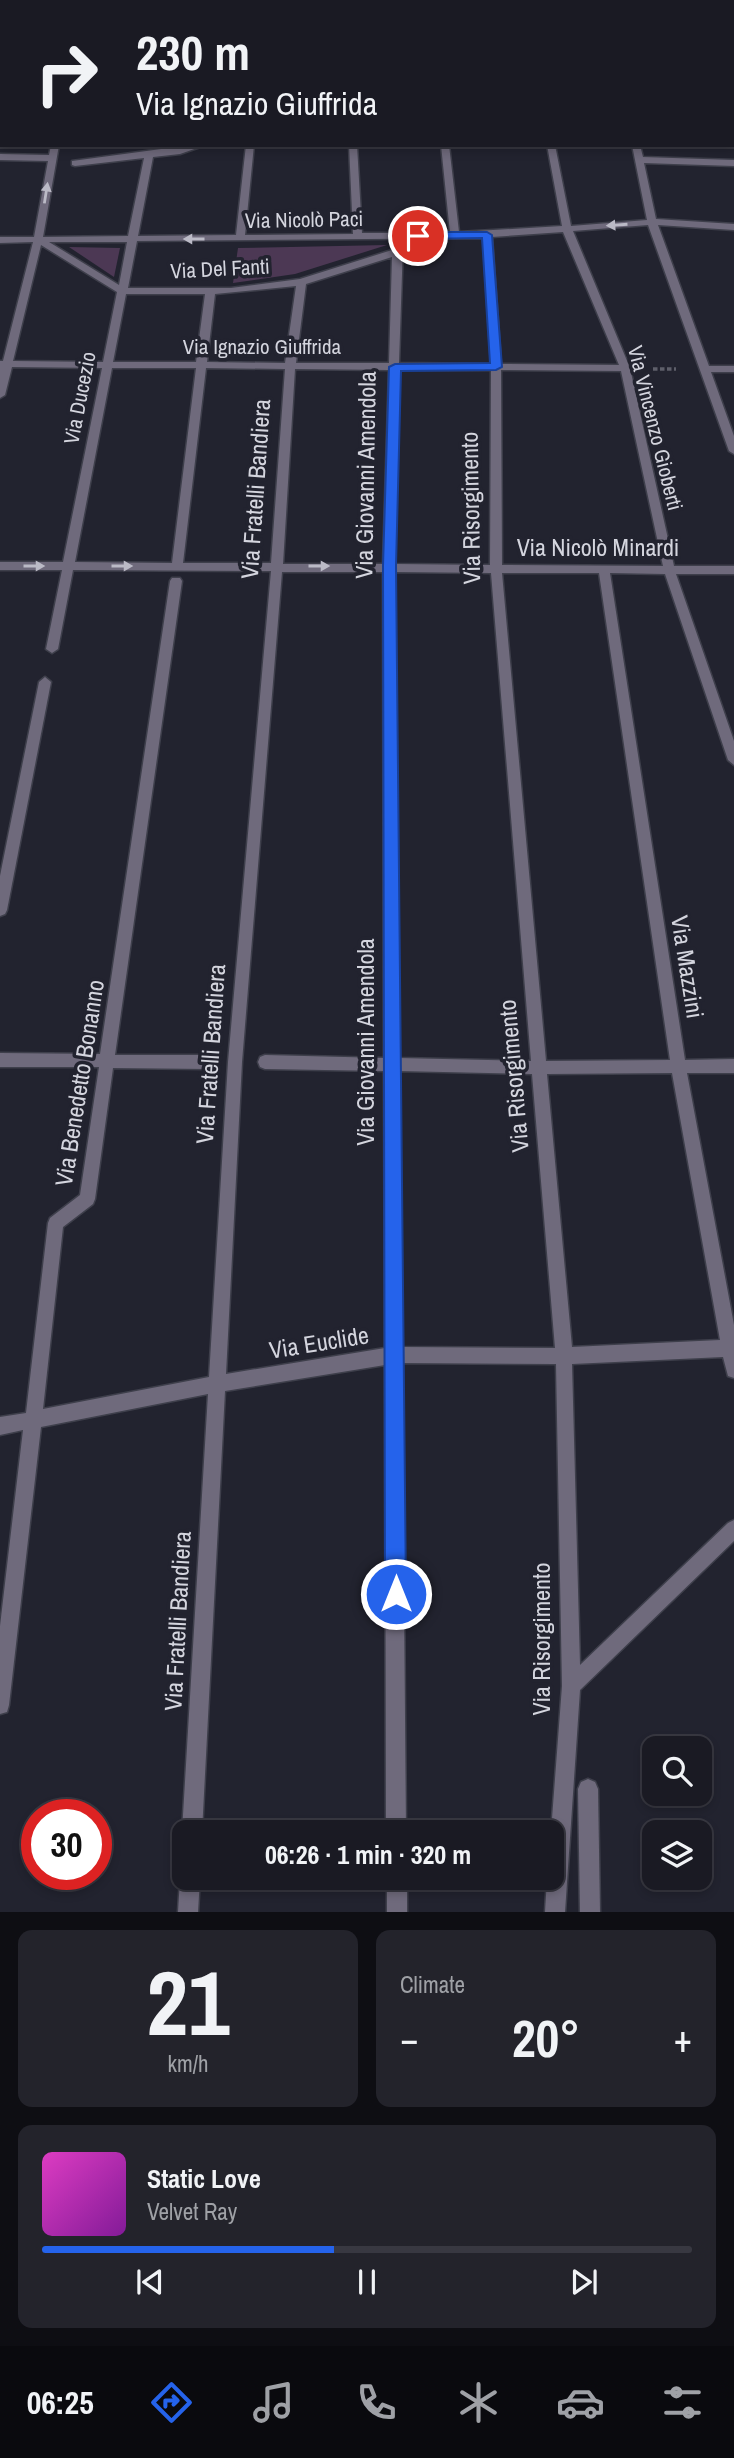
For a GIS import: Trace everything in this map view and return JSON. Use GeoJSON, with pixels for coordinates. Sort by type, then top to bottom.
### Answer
{"type":"FeatureCollection","features":[{"type":"Feature","properties":{"kind":"street"},"geometry":{"type":"LineString","coordinates":[[0,395],[4,364],[38,240],[55,147]]}},
{"type":"Feature","properties":{"kind":"street"},"geometry":{"type":"LineString","coordinates":[[75,163],[190,147]]}},
{"type":"Feature","properties":{"kind":"street"},"geometry":{"type":"LineString","coordinates":[[240,239],[250,147]]}},
{"type":"Feature","properties":{"kind":"street"},"geometry":{"type":"LineString","coordinates":[[353,147],[358,237]]}},
{"type":"Feature","properties":{"kind":"street"},"geometry":{"type":"LineString","coordinates":[[445,147],[455,235]]}},
{"type":"Feature","properties":{"kind":"street","name":"Via Vincenzo Gioberti"},"geometry":{"type":"LineString","coordinates":[[551,147],[567,229],[625,369],[669,569],[734,761]]}},
{"type":"Feature","properties":{"kind":"street"},"geometry":{"type":"LineString","coordinates":[[636,147],[652,222],[734,451]]}},
{"type":"Feature","properties":{"kind":"street","name":"Via Ducezio"},"geometry":{"type":"LineString","coordinates":[[52,649],[149,154]]}},
{"type":"Feature","properties":{"kind":"street"},"geometry":{"type":"LineString","coordinates":[[0,157],[52,158]]}},
{"type":"Feature","properties":{"kind":"street"},"geometry":{"type":"LineString","coordinates":[[639,160],[734,163]]}},
{"type":"Feature","properties":{"kind":"street","name":"Via Nicolò Paci"},"geometry":{"type":"LineString","coordinates":[[0,240],[487,235],[652,222],[734,227]]}},
{"type":"Feature","properties":{"kind":"street","name":"Via Risorgimento"},"geometry":{"type":"LineString","coordinates":[[487,235],[496,367],[496,568],[564,1356],[571,1686],[555,1912]]}},
{"type":"Feature","properties":{"kind":"street"},"geometry":{"type":"LineString","coordinates":[[397,252],[399,236]]}},
{"type":"Feature","properties":{"kind":"street"},"geometry":{"type":"LineString","coordinates":[[38,240],[122,291]]}},
{"type":"Feature","properties":{"kind":"street","name":"Via Del Fanti"},"geometry":{"type":"LineString","coordinates":[[122,291],[210,291],[301,282],[397,252]]}},
{"type":"Feature","properties":{"kind":"street","name":"Via Giovanni Amendola"},"geometry":{"type":"LineString","coordinates":[[397,252],[389,566],[397,1820]]}},
{"type":"Feature","properties":{"kind":"street","name":"Via Fratelli Bandiera"},"geometry":{"type":"LineString","coordinates":[[193,1820],[235,1062],[277,566],[290,366],[301,282]]}},
{"type":"Feature","properties":{"kind":"street","name":"Via Benedetto Bonanno"},"geometry":{"type":"LineString","coordinates":[[0,1704],[56,1223],[87,1199],[177,574],[199,366],[210,291]]}},
{"type":"Feature","properties":{"kind":"street","name":"Via Ignazio Giuffrida"},"geometry":{"type":"LineString","coordinates":[[4,364],[625,369]]}},
{"type":"Feature","properties":{"kind":"street"},"geometry":{"type":"LineString","coordinates":[[705,369],[734,369]]}},
{"type":"Feature","properties":{"kind":"street","name":"Via Nicolò Minardi"},"geometry":{"type":"LineString","coordinates":[[0,566],[68,566],[177,574],[277,566],[734,570]]}},
{"type":"Feature","properties":{"kind":"street","name":"Via Mazzini"},"geometry":{"type":"LineString","coordinates":[[604,569],[678,1065],[733,1347],[734,1370]]}},
{"type":"Feature","properties":{"kind":"street"},"geometry":{"type":"LineString","coordinates":[[0,910],[45,682]]}},
{"type":"Feature","properties":{"kind":"street"},"geometry":{"type":"LineString","coordinates":[[0,1060],[206,1062]]}},
{"type":"Feature","properties":{"kind":"street"},"geometry":{"type":"LineString","coordinates":[[265,1062],[539,1068],[734,1066]]}},
{"type":"Feature","properties":{"kind":"street","name":"Via Euclide"},"geometry":{"type":"LineString","coordinates":[[0,1426],[217,1384],[395,1355],[564,1356],[733,1347]]}},
{"type":"Feature","properties":{"kind":"street"},"geometry":{"type":"LineString","coordinates":[[571,1686],[734,1529]]}},
{"type":"Feature","properties":{"kind":"street"},"geometry":{"type":"LineString","coordinates":[[588,1789],[590,1912]]}},
{"type":"Feature","properties":{"kind":"street"},"geometry":{"type":"LineString","coordinates":[[188,1912],[189,1890]]}},
{"type":"Feature","properties":{"kind":"street"},"geometry":{"type":"LineString","coordinates":[[397,1890],[397,1912]]}},
{"type":"Feature","properties":{"kind":"path"},"geometry":{"type":"LineString","coordinates":[[625,369],[705,369]]}},
{"type":"Feature","properties":{"kind":"shaded area"},"geometry":{"type":"Polygon","coordinates":[[[387,245],[295,274],[233,283],[238,248],[387,245]]]}},
{"type":"Feature","properties":{"kind":"shaded area"},"geometry":{"type":"Polygon","coordinates":[[[69,247],[120,248],[114,277],[69,247]]]}},
{"type":"Feature","properties":{"kind":"route"},"geometry":{"type":"LineString","coordinates":[[396,1594],[389,566],[395,367],[496,367],[487,235],[418,236]]}}]}
